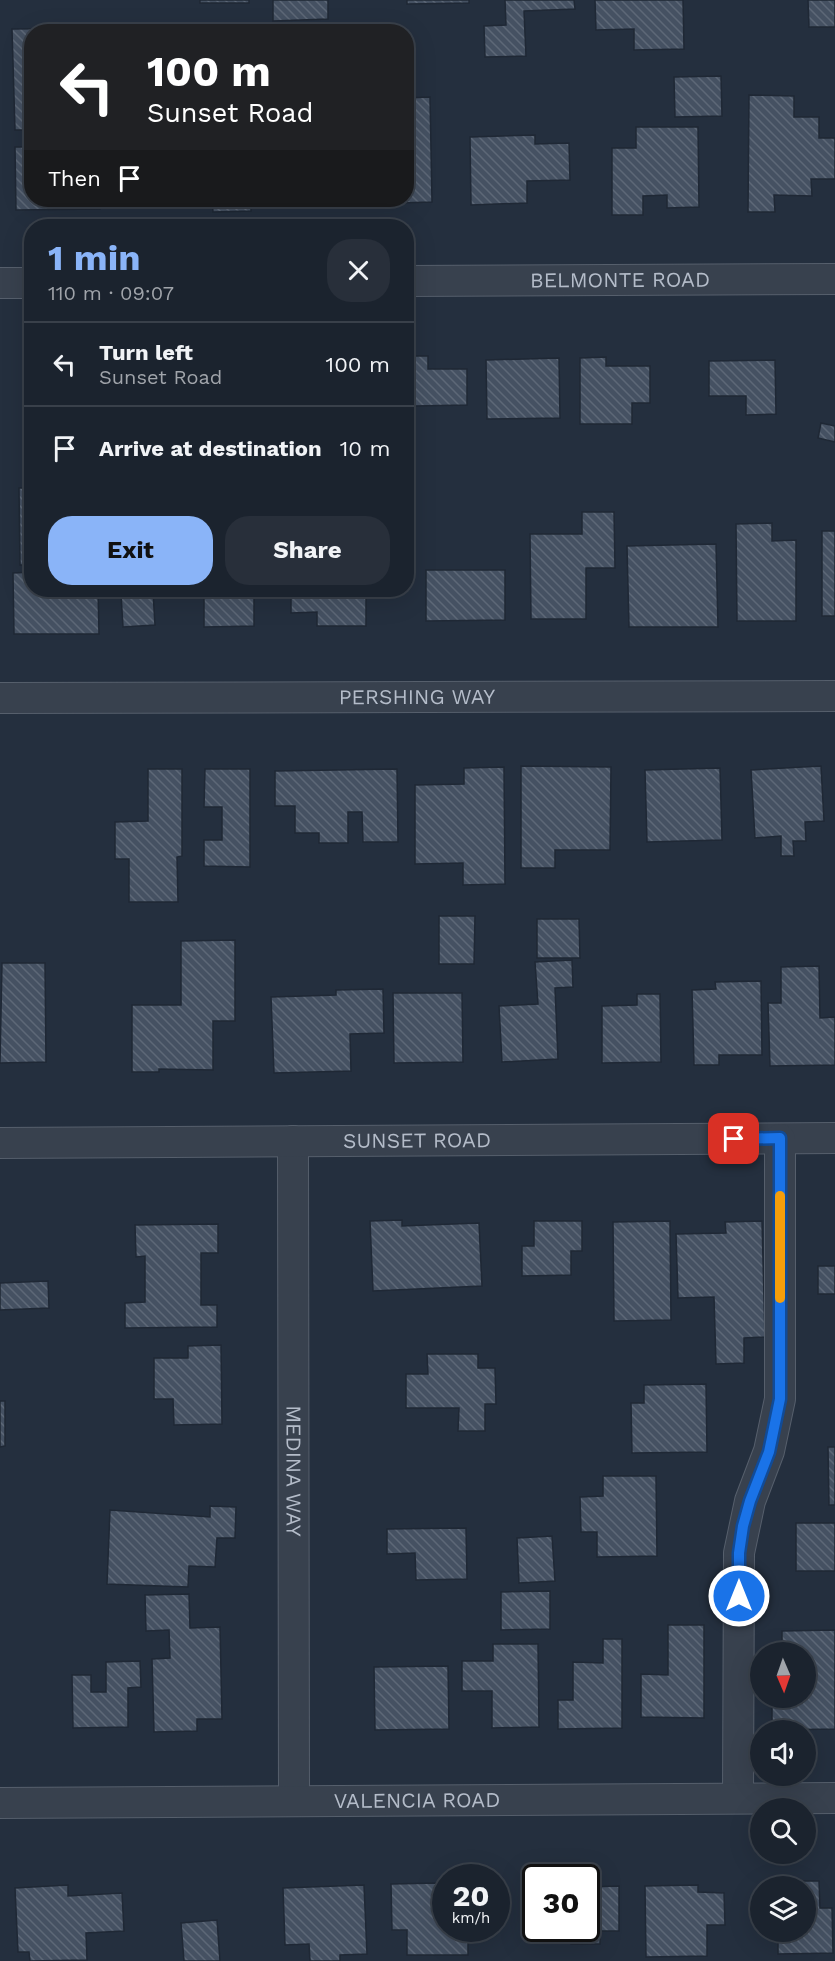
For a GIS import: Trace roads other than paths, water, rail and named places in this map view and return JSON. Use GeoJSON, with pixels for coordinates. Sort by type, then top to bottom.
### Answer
{"type":"FeatureCollection","features":[{"type":"Feature","properties":{"kind":"street","name":"BELMONTE ROAD"},"geometry":{"type":"LineString","coordinates":[[414,281],[835,279]]}},
{"type":"Feature","properties":{"kind":"street"},"geometry":{"type":"LineString","coordinates":[[0,283],[24,283]]}},
{"type":"Feature","properties":{"kind":"street","name":"PERSHING WAY"},"geometry":{"type":"LineString","coordinates":[[0,698],[835,696]]}},
{"type":"Feature","properties":{"kind":"street"},"geometry":{"type":"LineString","coordinates":[[738,1798],[739,1553],[750,1501],[769,1452],[780,1399],[780,1138]]}},
{"type":"Feature","properties":{"kind":"street","name":"SUNSET ROAD"},"geometry":{"type":"LineString","coordinates":[[0,1143],[835,1138]]}},
{"type":"Feature","properties":{"kind":"street","name":"MEDINA WAY"},"geometry":{"type":"LineString","coordinates":[[292,1141],[294,1801]]}},
{"type":"Feature","properties":{"kind":"street","name":"VALENCIA ROAD"},"geometry":{"type":"LineString","coordinates":[[0,1803],[835,1798]]}}]}
